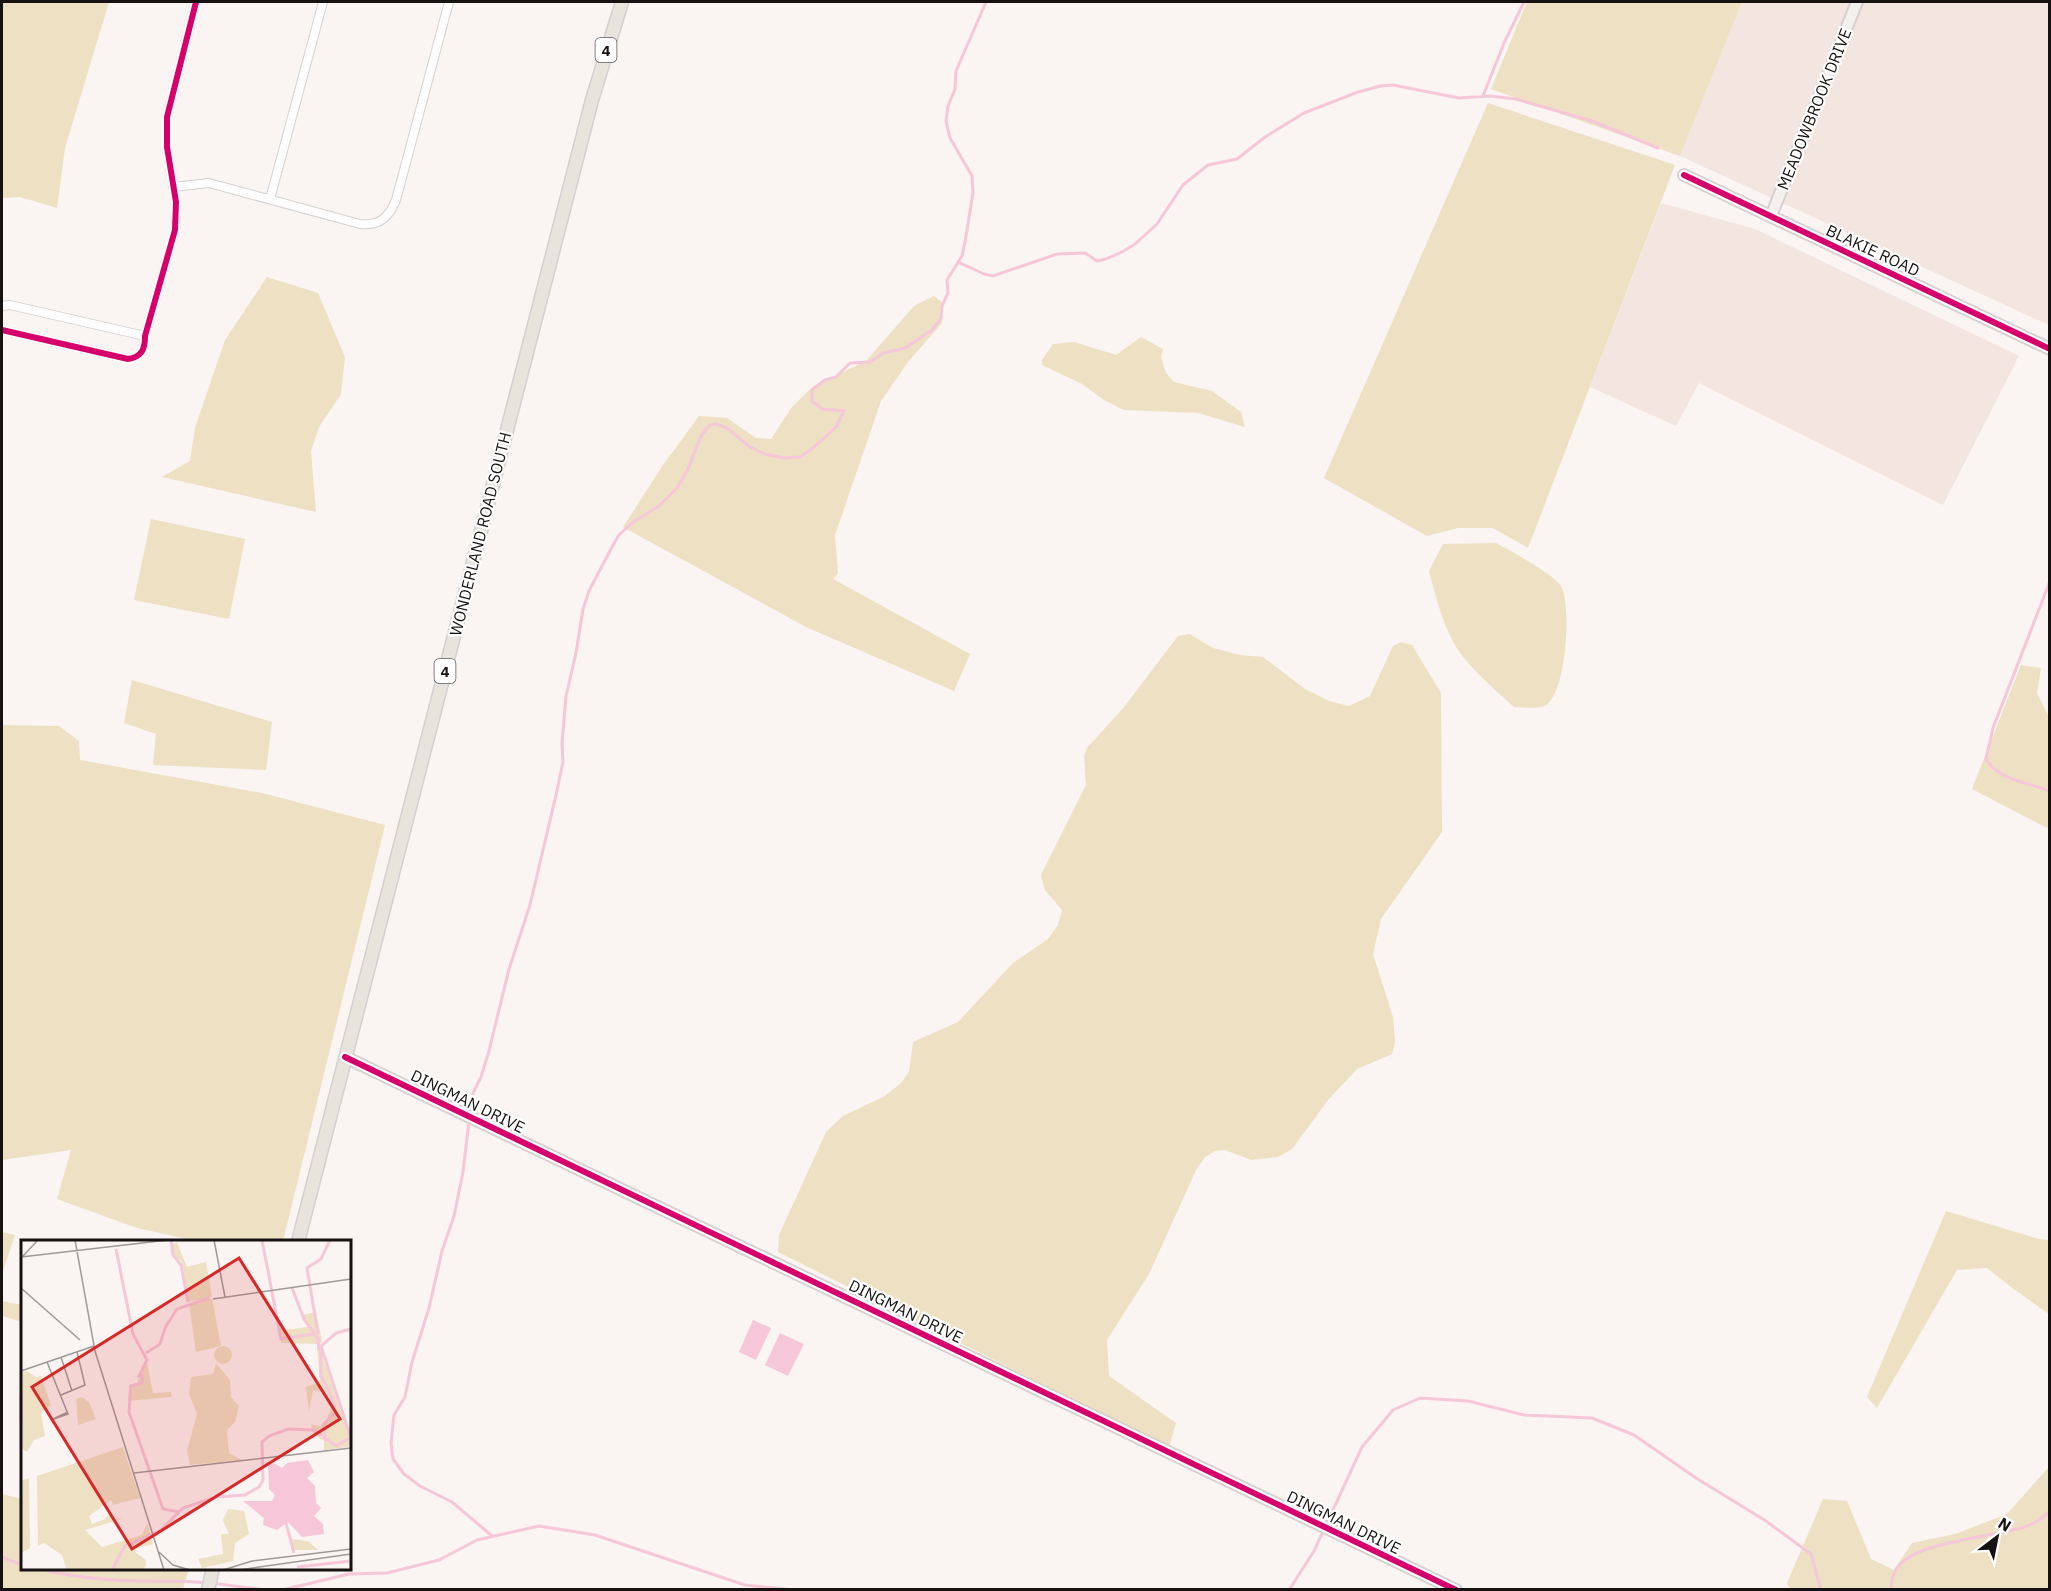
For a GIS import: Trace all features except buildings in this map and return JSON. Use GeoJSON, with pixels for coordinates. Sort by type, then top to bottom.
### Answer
{"type":"FeatureCollection","features":[{"type":"Feature","properties":{"kind":"main road","name":"WONDERLAND ROAD SOUTH"},"geometry":{"type":"LineString","coordinates":[[299,1240],[592,100],[622,2]]}},
{"type":"Feature","properties":{"kind":"main road"},"geometry":{"type":"LineString","coordinates":[[208,1590],[213,1570]]}},
{"type":"Feature","properties":{"kind":"street"},"geometry":{"type":"LineString","coordinates":[[2,330],[128,359],[136,358],[141,354],[175,230],[177,216],[167,147],[167,117],[196,2]]}},
{"type":"Feature","properties":{"kind":"street"},"geometry":{"type":"LineString","coordinates":[[270,199],[323,2]]}},
{"type":"Feature","properties":{"kind":"street"},"geometry":{"type":"LineString","coordinates":[[173,187],[209,183],[360,224],[370,225],[386,218],[396,200],[449,2]]}},
{"type":"Feature","properties":{"kind":"street","name":"MEADOWBROOK DRIVE"},"geometry":{"type":"LineString","coordinates":[[1771,216],[1857,2]]}},
{"type":"Feature","properties":{"kind":"street","name":"BLAKIE ROAD"},"geometry":{"type":"LineString","coordinates":[[1684,175],[2049,349]]}},
{"type":"Feature","properties":{"kind":"street"},"geometry":{"type":"LineString","coordinates":[[2,306],[10,305],[145,336]]}},
{"type":"Feature","properties":{"kind":"street","name":"DINGMAN DRIVE"},"geometry":{"type":"LineString","coordinates":[[345,1057],[1456,1590]]}},
{"type":"Feature","properties":{"kind":"shaded area"},"geometry":{"type":"Polygon","coordinates":[[[2,2],[109,2],[65,148],[57,208],[20,197],[2,198],[2,2]]]}},
{"type":"Feature","properties":{"kind":"shaded area"},"geometry":{"type":"Polygon","coordinates":[[[1527,2],[1742,2],[1680,156],[1491,89],[1527,2]]]}},
{"type":"Feature","properties":{"kind":"shaded area"},"geometry":{"type":"Polygon","coordinates":[[[1742,2],[2049,2],[2049,325],[1680,156],[1742,2]]]}},
{"type":"Feature","properties":{"kind":"shaded area"},"geometry":{"type":"Polygon","coordinates":[[[1488,103],[1675,165],[1528,548],[1493,528],[1458,528],[1427,536],[1324,478],[1488,103]]]}},
{"type":"Feature","properties":{"kind":"shaded area"},"geometry":{"type":"Polygon","coordinates":[[[1661,203],[1755,229],[2019,356],[1943,505],[1699,383],[1676,426],[1590,387],[1661,203]]]}},
{"type":"Feature","properties":{"kind":"shaded area"},"geometry":{"type":"Polygon","coordinates":[[[267,277],[318,293],[345,357],[341,394],[319,427],[311,451],[316,512],[162,477],[190,461],[195,428],[225,340],[267,277]]]}},
{"type":"Feature","properties":{"kind":"shaded area"},"geometry":{"type":"Polygon","coordinates":[[[934,296],[943,303],[942,323],[908,362],[881,401],[835,535],[838,574],[833,579],[970,654],[954,691],[806,627],[623,527],[663,465],[699,416],[727,418],[756,438],[771,439],[792,407],[812,387],[866,361],[914,306],[934,296]]]}},
{"type":"Feature","properties":{"kind":"shaded area"},"geometry":{"type":"Polygon","coordinates":[[[1141,337],[1163,349],[1161,357],[1166,373],[1174,382],[1212,391],[1241,412],[1245,427],[1198,413],[1124,410],[1104,400],[1082,384],[1042,365],[1042,360],[1053,344],[1074,342],[1116,355],[1141,337]]]}},
{"type":"Feature","properties":{"kind":"shaded area"},"geometry":{"type":"Polygon","coordinates":[[[151,519],[245,539],[229,619],[134,600],[151,519]]]}},
{"type":"Feature","properties":{"kind":"shaded area"},"geometry":{"type":"Polygon","coordinates":[[[1496,543],[1557,581],[1564,596],[1566,629],[1562,667],[1553,697],[1542,707],[1514,707],[1477,673],[1453,641],[1434,591],[1429,571],[1443,544],[1496,543]]]}},
{"type":"Feature","properties":{"kind":"shaded area"},"geometry":{"type":"Polygon","coordinates":[[[1190,634],[1213,648],[1240,655],[1263,657],[1305,689],[1329,701],[1349,706],[1370,696],[1393,646],[1401,642],[1412,645],[1441,693],[1442,832],[1381,919],[1373,954],[1393,1017],[1395,1042],[1392,1054],[1357,1069],[1328,1100],[1292,1149],[1278,1157],[1251,1160],[1225,1150],[1215,1151],[1205,1157],[1196,1170],[1149,1274],[1107,1340],[1109,1376],[1176,1423],[1169,1447],[778,1252],[779,1235],[826,1132],[843,1116],[885,1096],[901,1083],[909,1072],[913,1042],[958,1022],[1013,963],[1048,939],[1058,925],[1062,910],[1045,890],[1041,875],[1086,785],[1084,756],[1087,748],[1125,706],[1178,636],[1190,634]]]}},
{"type":"Feature","properties":{"kind":"shaded area"},"geometry":{"type":"Polygon","coordinates":[[[2021,665],[2041,668],[2037,693],[2049,717],[2049,829],[1972,789],[2021,665]]]}},
{"type":"Feature","properties":{"kind":"shaded area"},"geometry":{"type":"Polygon","coordinates":[[[132,680],[272,722],[266,770],[153,765],[156,734],[124,723],[132,680]]]}},
{"type":"Feature","properties":{"kind":"shaded area"},"geometry":{"type":"Polygon","coordinates":[[[2,725],[59,726],[79,741],[80,760],[262,793],[385,825],[283,1240],[191,1240],[137,1228],[57,1199],[71,1150],[2,1160],[2,725]]]}},
{"type":"Feature","properties":{"kind":"shaded area"},"geometry":{"type":"Polygon","coordinates":[[[1946,1211],[2049,1240],[2049,1314],[1987,1268],[1957,1270],[1877,1408],[1867,1397],[1946,1211]]]}},
{"type":"Feature","properties":{"kind":"shaded area"},"geometry":{"type":"Polygon","coordinates":[[[2,1232],[15,1235],[2,1274],[2,1232]]]}},
{"type":"Feature","properties":{"kind":"shaded area"},"geometry":{"type":"Polygon","coordinates":[[[2,1301],[21,1305],[21,1322],[2,1316],[2,1301]]]}},
{"type":"Feature","properties":{"kind":"shaded area"},"geometry":{"type":"Polygon","coordinates":[[[753,1320],[771,1328],[756,1360],[739,1352],[753,1320]]]}},
{"type":"Feature","properties":{"kind":"shaded area"},"geometry":{"type":"Polygon","coordinates":[[[780,1333],[804,1344],[788,1376],[765,1365],[780,1333]]]}},
{"type":"Feature","properties":{"kind":"shaded area"},"geometry":{"type":"Polygon","coordinates":[[[2049,1467],[2049,1589],[1791,1590],[1787,1583],[1823,1499],[1847,1501],[1871,1559],[1894,1570],[1912,1543],[1955,1534],[2007,1514],[2049,1467]]]}},
{"type":"Feature","properties":{"kind":"shaded area"},"geometry":{"type":"Polygon","coordinates":[[[2,1494],[21,1499],[21,1570],[189,1570],[183,1589],[2,1589],[2,1494]]]}},
{"type":"Feature","properties":{"kind":"waterway"},"geometry":{"type":"LineString","coordinates":[[470,1114],[473,1093],[489,1051],[509,969],[530,905],[556,795],[563,762],[562,743],[566,696],[583,609],[589,591],[619,535],[632,523],[659,506],[677,488],[688,469],[701,436],[710,425],[716,424],[727,428],[750,447],[765,454],[784,458],[800,457],[836,427],[844,411],[822,409],[812,401],[812,390],[825,380],[836,377],[850,363],[870,362],[883,353],[905,348],[932,330],[941,318],[942,306],[948,293],[947,280],[962,256],[973,193],[972,176],[950,138],[946,121],[948,106],[955,89],[956,71],[986,2]]}},
{"type":"Feature","properties":{"kind":"waterway"},"geometry":{"type":"LineString","coordinates":[[1483,96],[1504,43],[1524,2]]}},
{"type":"Feature","properties":{"kind":"waterway"},"geometry":{"type":"LineString","coordinates":[[958,262],[993,276],[1057,254],[1085,253],[1097,261],[1106,259],[1135,244],[1157,224],[1183,185],[1208,165],[1237,159],[1265,137],[1304,113],[1358,92],[1381,86],[1393,85],[1459,98],[1490,96],[1516,99],[1592,121],[1658,148]]}},
{"type":"Feature","properties":{"kind":"waterway"},"geometry":{"type":"LineString","coordinates":[[2050,581],[1993,728],[1986,759],[2006,776],[2050,791]]}},
{"type":"Feature","properties":{"kind":"waterway"},"geometry":{"type":"LineString","coordinates":[[469,1121],[463,1172],[454,1216],[442,1251],[429,1308],[412,1362],[405,1397],[394,1415],[391,1443],[393,1459],[404,1474],[420,1486],[452,1502],[492,1536]]}},
{"type":"Feature","properties":{"kind":"waterway"},"geometry":{"type":"LineString","coordinates":[[1289,1590],[1314,1551],[1362,1447],[1393,1410],[1420,1398],[1468,1401],[1524,1415],[1592,1418],[1634,1435],[1696,1478],[1766,1521],[1811,1554],[1821,1590]]}},
{"type":"Feature","properties":{"kind":"waterway"},"geometry":{"type":"LineString","coordinates":[[1891,1590],[1896,1570],[1914,1554],[1944,1544],[2025,1527],[2038,1521],[2050,1511]]}},
{"type":"Feature","properties":{"kind":"waterway"},"geometry":{"type":"LineString","coordinates":[[282,1590],[349,1574],[387,1573],[439,1560],[477,1540],[539,1526],[595,1535],[745,1585],[793,1590]]}},
{"type":"Feature","properties":{"kind":"waterway"},"geometry":{"type":"LineString","coordinates":[[2,1557],[21,1565]]}},
{"type":"Feature","properties":{"kind":"waterway"},"geometry":{"type":"LineString","coordinates":[[46,1570],[107,1580],[205,1583]]}},
{"type":"Feature","properties":{"kind":"waterway"},"geometry":{"type":"LineString","coordinates":[[211,1583],[266,1590]]}},
{"type":"Feature","properties":{"kind":"cycle path"},"geometry":{"type":"LineString","coordinates":[[2,330],[128,359],[142,352],[175,230],[176,202],[167,147],[167,117],[196,2]]}},
{"type":"Feature","properties":{"kind":"cycle path"},"geometry":{"type":"LineString","coordinates":[[1684,175],[2050,349]]}},
{"type":"Feature","properties":{"kind":"cycle path"},"geometry":{"type":"LineString","coordinates":[[345,1057],[1456,1590]]}}]}
